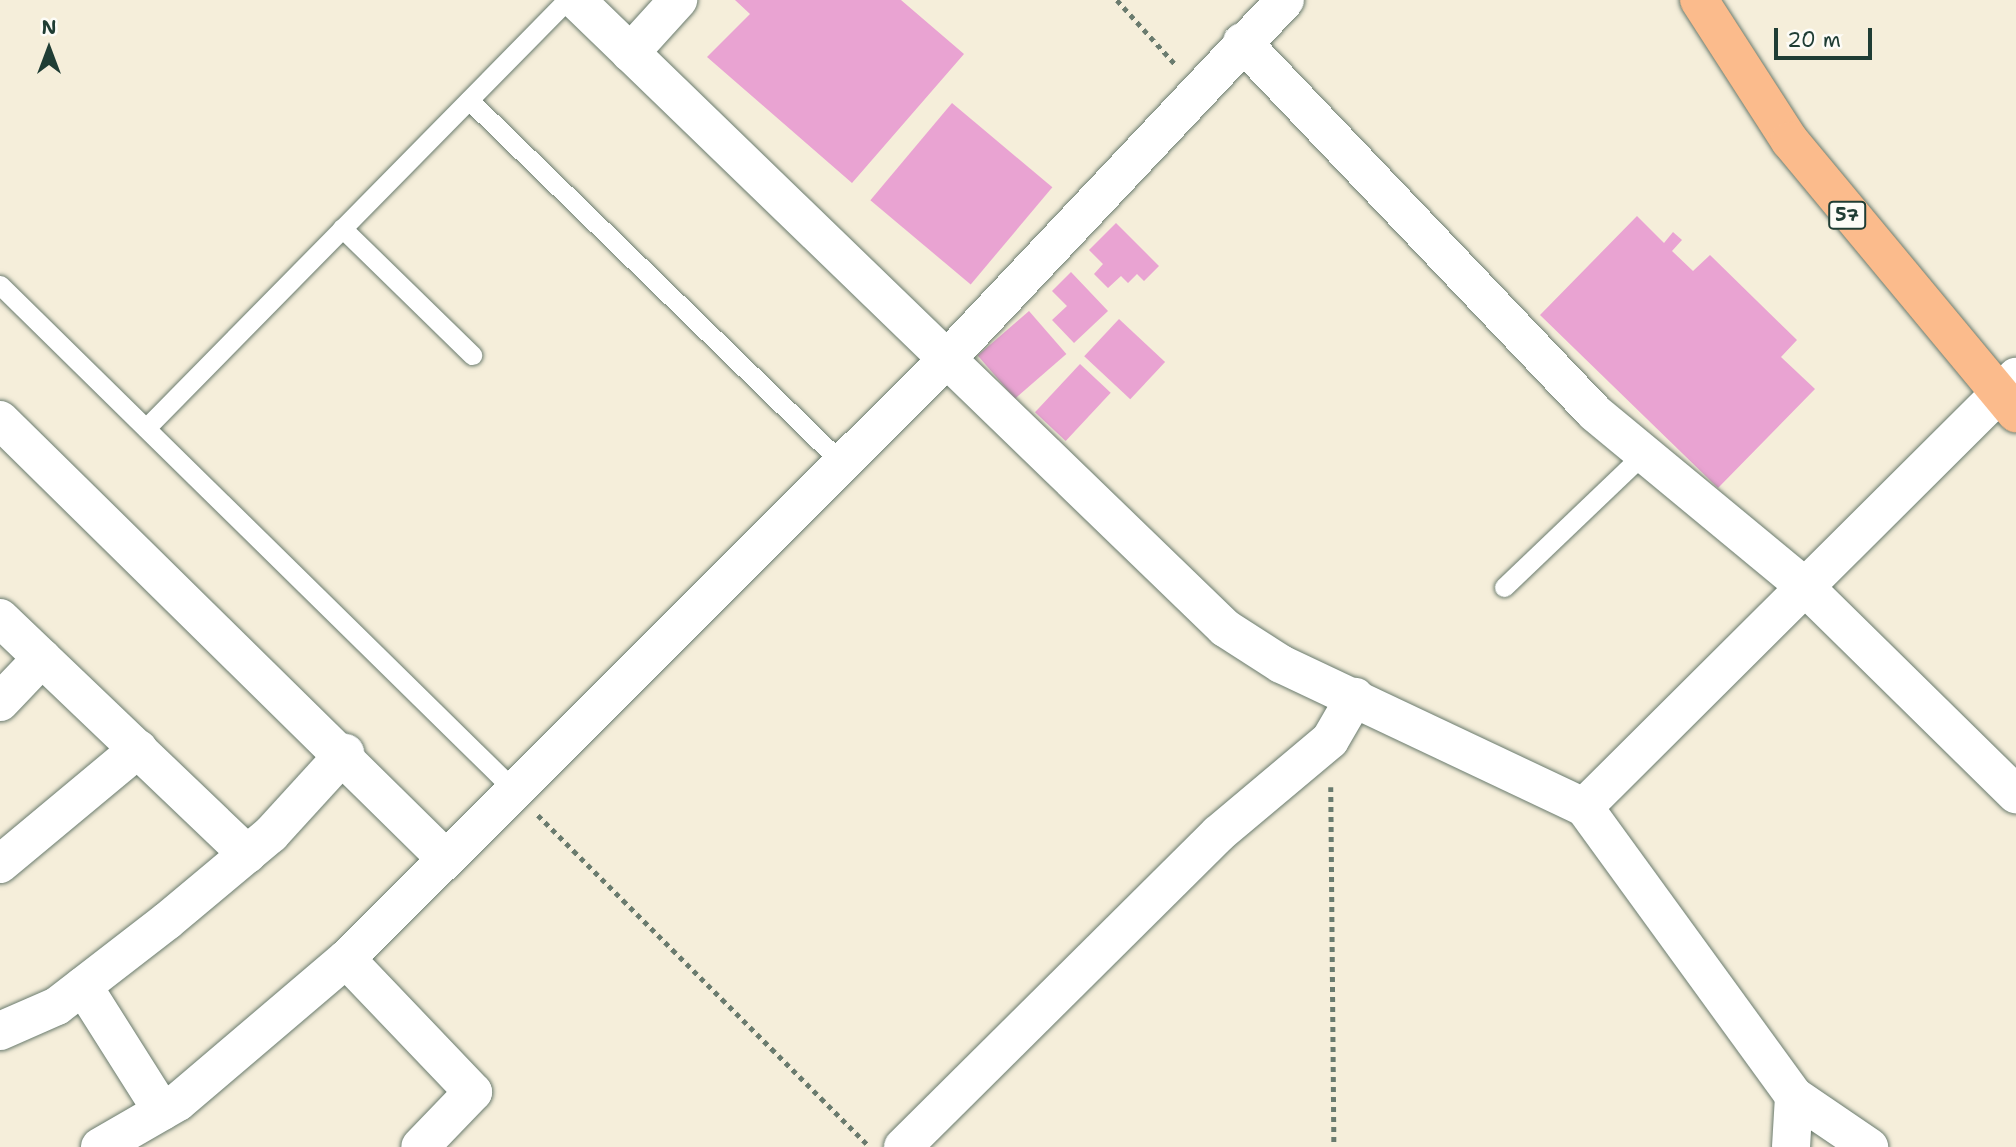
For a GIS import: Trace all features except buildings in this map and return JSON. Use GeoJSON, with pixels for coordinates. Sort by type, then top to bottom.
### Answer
{"type":"FeatureCollection","features":[{"type":"Feature","properties":{"kind":"main road","name":"57"},"geometry":{"type":"LineString","coordinates":[[1699,0],[1790,141],[2010,395]]}},
{"type":"Feature","properties":{"kind":"street"},"geometry":{"type":"LineString","coordinates":[[576,0],[944,362],[1225,628],[1281,664],[1584,807],[1794,1096],[1869,1147]]}},
{"type":"Feature","properties":{"kind":"street"},"geometry":{"type":"LineString","coordinates":[[631,53],[678,0]]}},
{"type":"Feature","properties":{"kind":"street"},"geometry":{"type":"LineString","coordinates":[[100,1147],[162,1111],[346,959],[444,857],[944,362],[1197,88],[1285,0]]}},
{"type":"Feature","properties":{"kind":"street"},"geometry":{"type":"LineString","coordinates":[[1241,43],[1451,267],[1643,454],[1805,587],[2016,794]]}},
{"type":"Feature","properties":{"kind":"street"},"geometry":{"type":"LineString","coordinates":[[1584,807],[1805,587],[2010,395]]}},
{"type":"Feature","properties":{"kind":"street"},"geometry":{"type":"LineString","coordinates":[[0,419],[345,753],[444,857]]}},
{"type":"Feature","properties":{"kind":"street"},"geometry":{"type":"LineString","coordinates":[[0,618],[247,854]]}},
{"type":"Feature","properties":{"kind":"street"},"geometry":{"type":"LineString","coordinates":[[0,702],[42,658]]}},
{"type":"Feature","properties":{"kind":"street"},"geometry":{"type":"LineString","coordinates":[[902,1147],[1218,834],[1330,740],[1355,697]]}},
{"type":"Feature","properties":{"kind":"street"},"geometry":{"type":"LineString","coordinates":[[0,864],[138,749]]}},
{"type":"Feature","properties":{"kind":"street"},"geometry":{"type":"LineString","coordinates":[[0,1031],[57,1006],[247,854],[345,753]]}},
{"type":"Feature","properties":{"kind":"street"},"geometry":{"type":"LineString","coordinates":[[346,959],[473,1093],[420,1147]]}},
{"type":"Feature","properties":{"kind":"street"},"geometry":{"type":"LineString","coordinates":[[83,986],[162,1111]]}},
{"type":"Feature","properties":{"kind":"street"},"geometry":{"type":"LineString","coordinates":[[1791,1147],[1794,1096]]}},
{"type":"Feature","properties":{"kind":"lane"},"geometry":{"type":"LineString","coordinates":[[146,428],[567,0]]}},
{"type":"Feature","properties":{"kind":"lane"},"geometry":{"type":"LineString","coordinates":[[469,100],[842,463]]}},
{"type":"Feature","properties":{"kind":"lane"},"geometry":{"type":"LineString","coordinates":[[342,228],[472,355]]}},
{"type":"Feature","properties":{"kind":"lane"},"geometry":{"type":"LineString","coordinates":[[0,285],[513,789]]}},
{"type":"Feature","properties":{"kind":"lane"},"geometry":{"type":"LineString","coordinates":[[1504,587],[1643,454]]}},
{"type":"Feature","properties":{"kind":"path"},"geometry":{"type":"LineString","coordinates":[[1117,0],[1197,88]]}},
{"type":"Feature","properties":{"kind":"path"},"geometry":{"type":"LineString","coordinates":[[1330,740],[1334,1147]]}},
{"type":"Feature","properties":{"kind":"path"},"geometry":{"type":"LineString","coordinates":[[513,789],[870,1147]]}}]}
